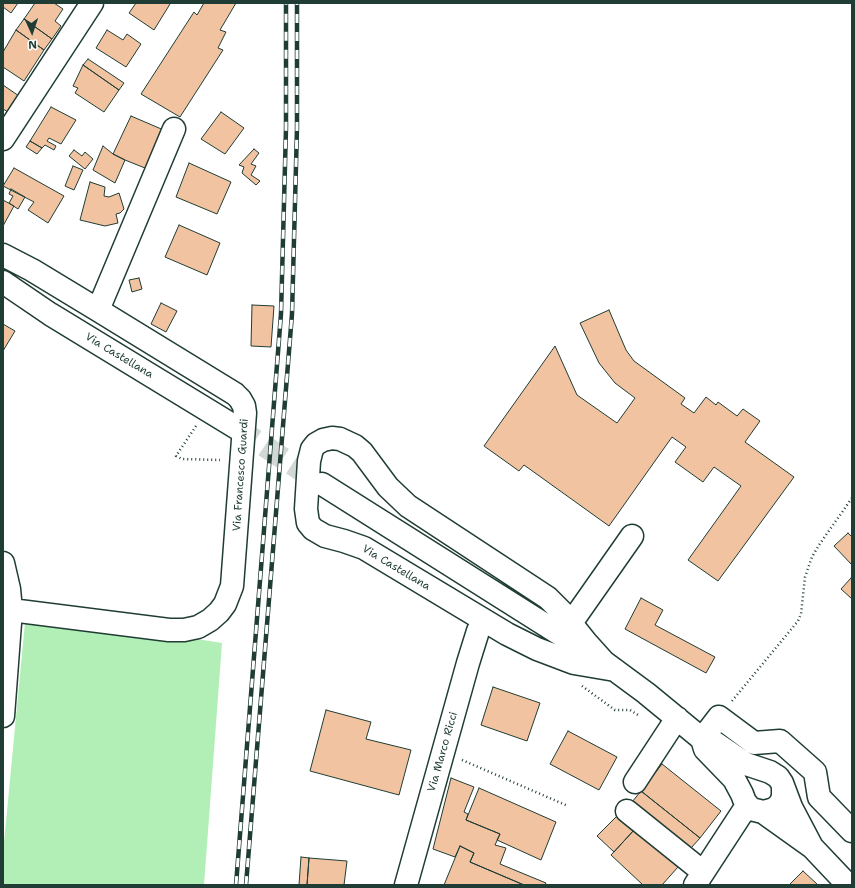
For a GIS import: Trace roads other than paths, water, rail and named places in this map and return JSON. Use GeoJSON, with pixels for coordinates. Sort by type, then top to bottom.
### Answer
{"type":"FeatureCollection","features":[{"type":"Feature","properties":{"kind":"street"},"geometry":{"type":"LineString","coordinates":[[3,139],[92,3]]}},
{"type":"Feature","properties":{"kind":"street"},"geometry":{"type":"LineString","coordinates":[[98,310],[174,129]]}},
{"type":"Feature","properties":{"kind":"street","name":"Via Francesco Guardi"},"geometry":{"type":"LineString","coordinates":[[3,255],[32,270],[235,394],[244,406],[245,413],[232,586],[225,604],[210,620],[198,627],[184,630],[169,630],[11,610]]}},
{"type":"Feature","properties":{"kind":"street","name":"Via Castellana"},"geometry":{"type":"LineString","coordinates":[[3,282],[50,314],[237,428]]}},
{"type":"Feature","properties":{"kind":"street","name":"Via Castellana"},"geometry":{"type":"LineString","coordinates":[[332,438],[340,439],[355,446],[362,452],[388,487],[408,506],[548,598],[609,666],[566,660],[519,641],[372,553],[353,544],[325,536],[313,529],[308,523],[306,499],[310,455],[312,449],[316,444],[323,440],[332,438]]}},
{"type":"Feature","properties":{"kind":"street","name":"Via Castellana"},"geometry":{"type":"LineString","coordinates":[[322,484],[609,666],[702,739],[706,749],[734,780],[751,804],[812,847],[848,885]]}},
{"type":"Feature","properties":{"kind":"street"},"geometry":{"type":"LineString","coordinates":[[571,623],[632,536]]}},
{"type":"Feature","properties":{"kind":"street"},"geometry":{"type":"LineString","coordinates":[[3,563],[9,589],[11,610],[3,716]]}},
{"type":"Feature","properties":{"kind":"street","name":"Via Marco Ricci"},"geometry":{"type":"LineString","coordinates":[[406,885],[468,662],[478,631],[484,621]]}},
{"type":"Feature","properties":{"kind":"street"},"geometry":{"type":"LineString","coordinates":[[702,739],[719,717],[754,743],[780,741],[815,772],[819,798],[852,831]]}},
{"type":"Feature","properties":{"kind":"street"},"geometry":{"type":"LineString","coordinates":[[635,782],[677,718]]}},
{"type":"Feature","properties":{"kind":"street","name":"Via Castellana"},"geometry":{"type":"LineString","coordinates":[[702,739],[710,740],[746,764],[776,775],[783,786],[791,807],[812,847]]}},
{"type":"Feature","properties":{"kind":"street"},"geometry":{"type":"LineString","coordinates":[[764,771],[757,771],[748,777],[742,787],[751,804],[774,809],[780,804],[783,797],[783,786]]}},
{"type":"Feature","properties":{"kind":"street"},"geometry":{"type":"LineString","coordinates":[[628,811],[699,878],[742,813],[751,804]]}},
{"type":"Feature","properties":{"kind":"tunnel"},"geometry":{"type":"LineString","coordinates":[[237,428],[322,484]]}},
{"type":"Feature","properties":{"kind":"railway"},"geometry":{"type":"LineString","coordinates":[[236,885],[281,314],[286,128],[286,3]]}},
{"type":"Feature","properties":{"kind":"railway"},"geometry":{"type":"LineString","coordinates":[[246,885],[292,314],[297,128],[297,3]]}}]}
